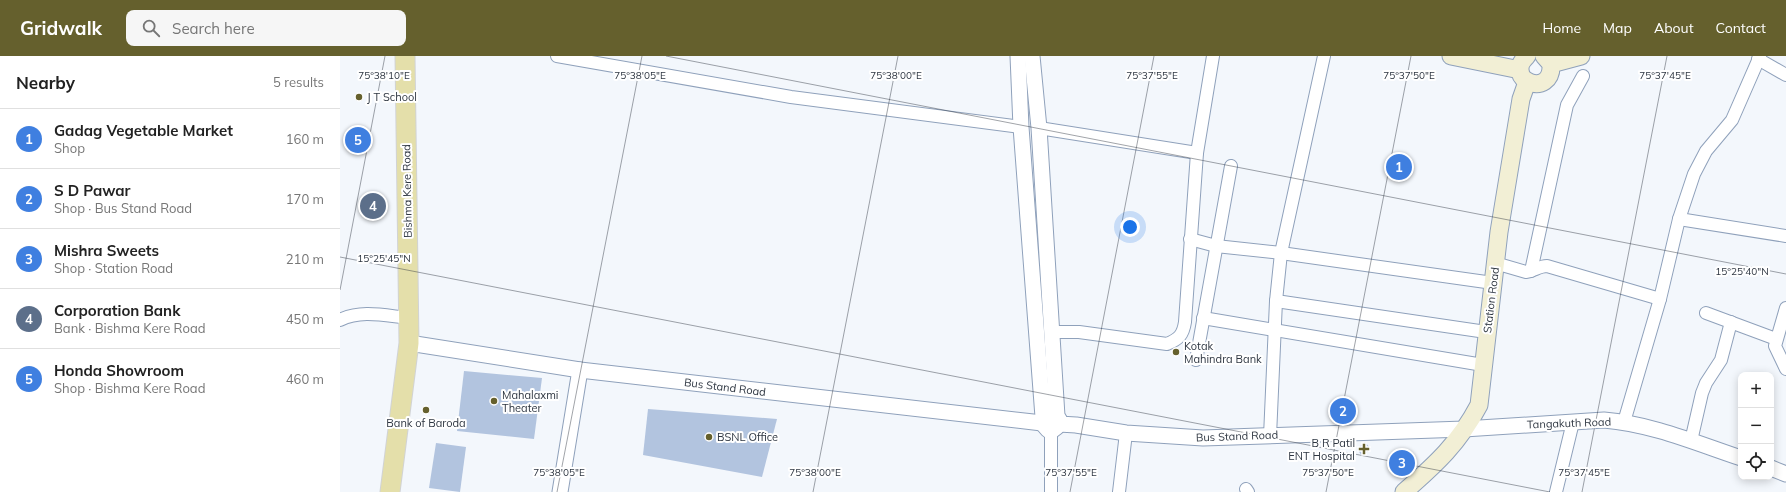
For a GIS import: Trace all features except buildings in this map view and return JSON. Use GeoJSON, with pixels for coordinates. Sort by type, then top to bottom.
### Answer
{"type":"FeatureCollection","features":[{"type":"Feature","properties":{"kind":"main road","name":"Bishma Kere Road"},"geometry":{"type":"LineString","coordinates":[[390,492],[409,343],[405,56]]}},
{"type":"Feature","properties":{"kind":"main road"},"geometry":{"type":"LineString","coordinates":[[1450,56],[1525,69],[1532,84],[1543,82],[1550,75],[1547,60],[1581,56]]}},
{"type":"Feature","properties":{"kind":"main road","name":"Station Road"},"geometry":{"type":"LineString","coordinates":[[1404,492],[1442,459],[1479,405],[1486,332],[1499,232],[1525,69]]}},
{"type":"Feature","properties":{"kind":"street"},"geometry":{"type":"LineString","coordinates":[[557,56],[791,97],[1021,127]]}},
{"type":"Feature","properties":{"kind":"street"},"geometry":{"type":"LineString","coordinates":[[1018,56],[1021,127],[1050,422]]}},
{"type":"Feature","properties":{"kind":"street"},"geometry":{"type":"LineString","coordinates":[[1032,56],[1052,332],[1050,422],[1051,492]]}},
{"type":"Feature","properties":{"kind":"street"},"geometry":{"type":"LineString","coordinates":[[1052,332],[1079,332],[1167,344],[1176,340],[1183,333],[1197,153],[1213,56]]}},
{"type":"Feature","properties":{"kind":"street"},"geometry":{"type":"LineString","coordinates":[[1270,436],[1274,331],[1281,253],[1324,56]]}},
{"type":"Feature","properties":{"kind":"street"},"geometry":{"type":"LineString","coordinates":[[1624,422],[1660,299],[1679,219],[1699,162],[1732,120],[1759,58],[1786,75]]}},
{"type":"Feature","properties":{"kind":"street"},"geometry":{"type":"LineString","coordinates":[[1531,271],[1567,105],[1583,76]]}},
{"type":"Feature","properties":{"kind":"street"},"geometry":{"type":"LineString","coordinates":[[1038,128],[1197,153]]}},
{"type":"Feature","properties":{"kind":"street"},"geometry":{"type":"LineString","coordinates":[[1196,360],[1230,166]]}},
{"type":"Feature","properties":{"kind":"street"},"geometry":{"type":"LineString","coordinates":[[1679,219],[1786,236]]}},
{"type":"Feature","properties":{"kind":"street"},"geometry":{"type":"LineString","coordinates":[[1190,240],[1216,246],[1281,253],[1493,283]]}},
{"type":"Feature","properties":{"kind":"street"},"geometry":{"type":"LineString","coordinates":[[1495,263],[1519,271],[1531,271],[1536,267],[1547,266],[1660,299]]}},
{"type":"Feature","properties":{"kind":"street"},"geometry":{"type":"LineString","coordinates":[[1276,302],[1486,332]]}},
{"type":"Feature","properties":{"kind":"street"},"geometry":{"type":"LineString","coordinates":[[1786,308],[1775,346],[1786,369]]}},
{"type":"Feature","properties":{"kind":"street"},"geometry":{"type":"LineString","coordinates":[[1706,313],[1776,339]]}},
{"type":"Feature","properties":{"kind":"street"},"geometry":{"type":"LineString","coordinates":[[340,320],[350,315],[361,314],[409,318]]}},
{"type":"Feature","properties":{"kind":"street"},"geometry":{"type":"LineString","coordinates":[[1203,318],[1483,365]]}},
{"type":"Feature","properties":{"kind":"street"},"geometry":{"type":"LineString","coordinates":[[1691,441],[1702,393],[1706,383],[1722,360],[1731,322]]}},
{"type":"Feature","properties":{"kind":"street","name":"Bus Stand Road"},"geometry":{"type":"LineString","coordinates":[[409,343],[580,370],[1076,425],[1126,434],[1203,438],[1464,429]]}},
{"type":"Feature","properties":{"kind":"street"},"geometry":{"type":"LineString","coordinates":[[560,492],[580,370]]}},
{"type":"Feature","properties":{"kind":"street","name":"Tangakuth Road"},"geometry":{"type":"LineString","coordinates":[[1464,429],[1604,420],[1624,422],[1654,429],[1738,457]]}},
{"type":"Feature","properties":{"kind":"street"},"geometry":{"type":"LineString","coordinates":[[1556,492],[1573,422]]}},
{"type":"Feature","properties":{"kind":"street"},"geometry":{"type":"LineString","coordinates":[[1120,492],[1126,434]]}},
{"type":"Feature","properties":{"kind":"street"},"geometry":{"type":"LineString","coordinates":[[1774,469],[1786,474]]}},
{"type":"Feature","properties":{"kind":"place","name":"J T School"},"geometry":{"type":"Point","coordinates":[359,97]}},
{"type":"Feature","properties":{"kind":"place","name":"Honda Showroom"},"geometry":{"type":"Point","coordinates":[358,140]}},
{"type":"Feature","properties":{"kind":"place","name":"Gadag Vegetable Market"},"geometry":{"type":"Point","coordinates":[1399,167]}},
{"type":"Feature","properties":{"kind":"place","name":"Corporation Bank"},"geometry":{"type":"Point","coordinates":[373,206]}},
{"type":"Feature","properties":{"kind":"place","name":"Kotak Mahindra Bank"},"geometry":{"type":"Point","coordinates":[1176,352]}},
{"type":"Feature","properties":{"kind":"place","name":"Mahalaxmi Theater"},"geometry":{"type":"Point","coordinates":[494,401]}},
{"type":"Feature","properties":{"kind":"place","name":"Bank of Baroda"},"geometry":{"type":"Point","coordinates":[426,410]}},
{"type":"Feature","properties":{"kind":"place","name":"S D Pawar"},"geometry":{"type":"Point","coordinates":[1343,411]}},
{"type":"Feature","properties":{"kind":"place","name":"BSNL Office"},"geometry":{"type":"Point","coordinates":[709,437]}},
{"type":"Feature","properties":{"kind":"place","name":"B R Patil ENT Hospital"},"geometry":{"type":"Point","coordinates":[1364,449]}},
{"type":"Feature","properties":{"kind":"place","name":"Mishra Sweets"},"geometry":{"type":"Point","coordinates":[1402,463]}}]}
